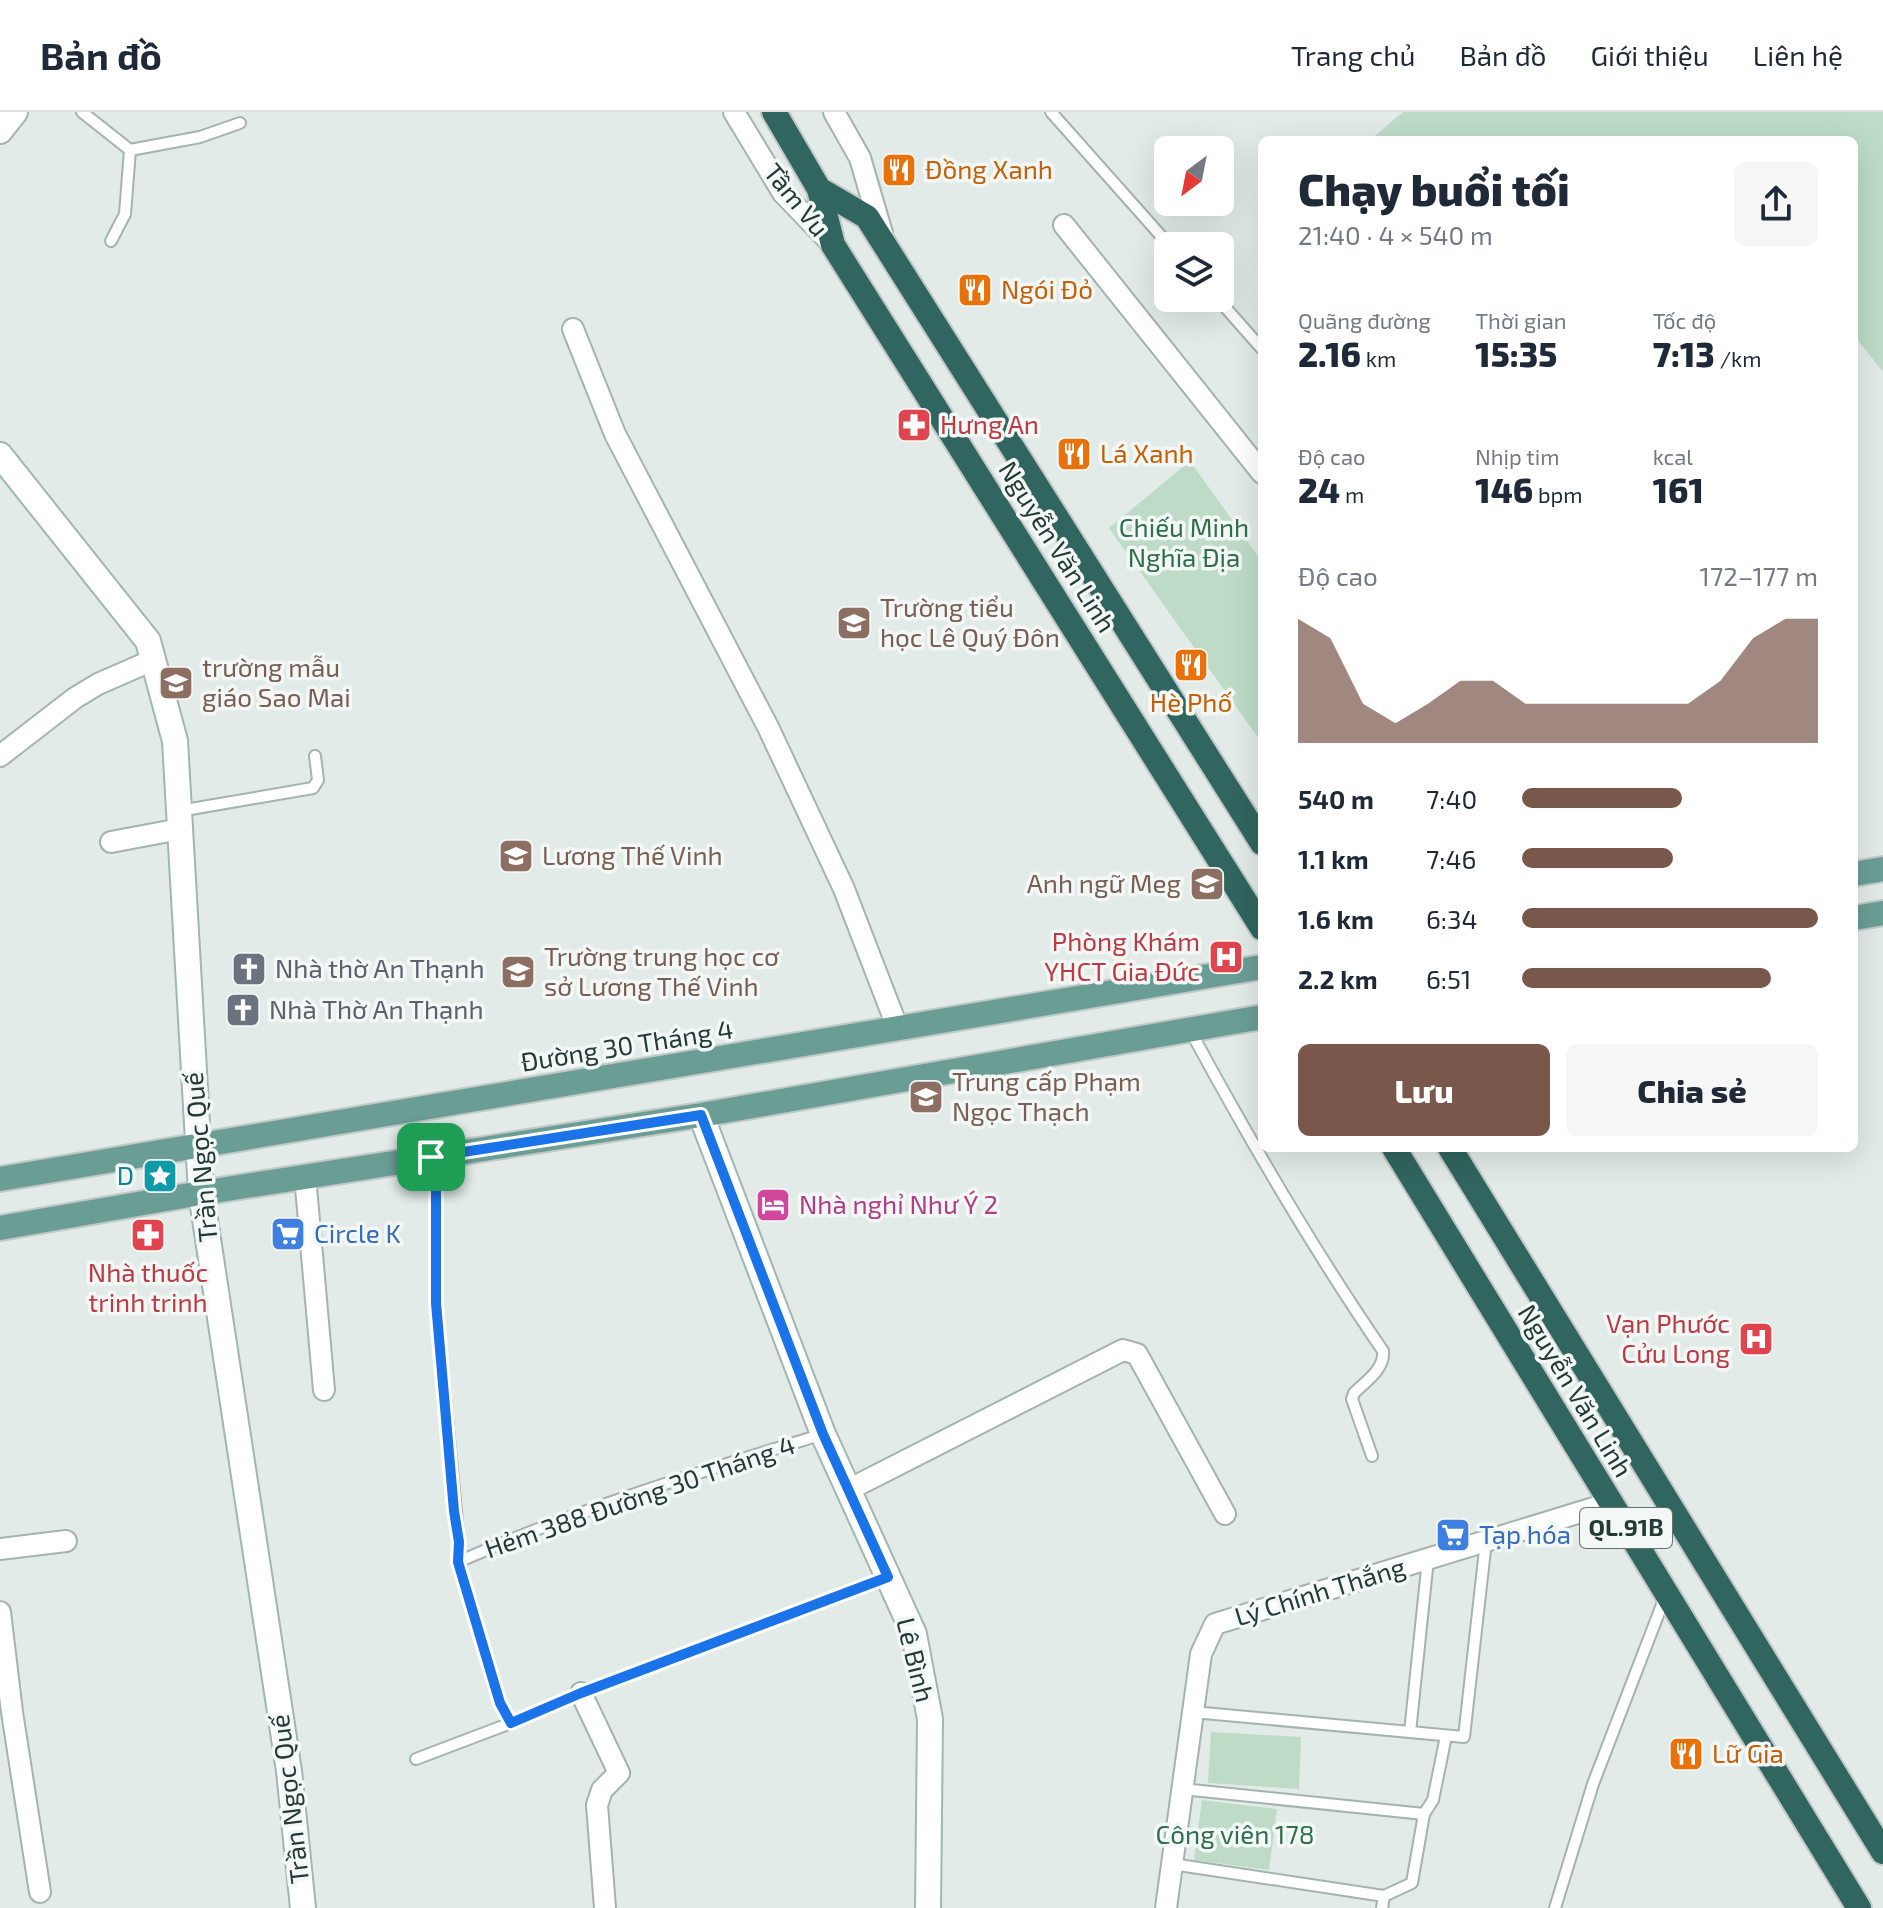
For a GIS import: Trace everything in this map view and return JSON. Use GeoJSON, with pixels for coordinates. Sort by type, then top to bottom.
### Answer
{"type":"FeatureCollection","features":[{"type":"Feature","properties":{"kind":"highway","name":"Nguyễn Văn Linh"},"geometry":{"type":"LineString","coordinates":[[774,112],[819,189],[833,245],[1258,922]]}},
{"type":"Feature","properties":{"kind":"highway","name":"Nguyễn Văn Linh"},"geometry":{"type":"LineString","coordinates":[[819,189],[867,217],[1258,837]]}},
{"type":"Feature","properties":{"kind":"highway","name":"Nguyễn Văn Linh"},"geometry":{"type":"LineString","coordinates":[[1396,1152],[1859,1908]]}},
{"type":"Feature","properties":{"kind":"highway","name":"Nguyễn Văn Linh"},"geometry":{"type":"LineString","coordinates":[[1452,1152],[1883,1852]]}},
{"type":"Feature","properties":{"kind":"main road"},"geometry":{"type":"LineString","coordinates":[[1858,873],[1883,869]]}},
{"type":"Feature","properties":{"kind":"main road"},"geometry":{"type":"LineString","coordinates":[[1858,917],[1883,913]]}},
{"type":"Feature","properties":{"kind":"main road","name":"Đường 30 Tháng 4"},"geometry":{"type":"LineString","coordinates":[[0,1179],[1258,968]]}},
{"type":"Feature","properties":{"kind":"main road"},"geometry":{"type":"LineString","coordinates":[[0,1228],[305,1176],[701,1115],[1258,1018]]}},
{"type":"Feature","properties":{"kind":"street"},"geometry":{"type":"LineString","coordinates":[[0,131],[15,112]]}},
{"type":"Feature","properties":{"kind":"street","name":"Tầm Vu"},"geometry":{"type":"LineString","coordinates":[[734,112],[783,193],[833,245]]}},
{"type":"Feature","properties":{"kind":"street"},"geometry":{"type":"LineString","coordinates":[[834,112],[860,158],[887,248]]}},
{"type":"Feature","properties":{"kind":"street"},"geometry":{"type":"LineString","coordinates":[[1064,225],[1258,468]]}},
{"type":"Feature","properties":{"kind":"street"},"geometry":{"type":"LineString","coordinates":[[573,329],[615,434],[768,727],[838,875],[898,1029]]}},
{"type":"Feature","properties":{"kind":"street","name":"Trần Ngọc Quế"},"geometry":{"type":"LineString","coordinates":[[0,455],[148,641],[175,741],[201,1193],[289,1771],[303,1908]]}},
{"type":"Feature","properties":{"kind":"street"},"geometry":{"type":"LineString","coordinates":[[0,756],[75,698],[98,684],[153,660]]}},
{"type":"Feature","properties":{"kind":"street"},"geometry":{"type":"LineString","coordinates":[[111,842],[180,820]]}},
{"type":"Feature","properties":{"kind":"street","name":"Lê Bình"},"geometry":{"type":"LineString","coordinates":[[701,1115],[823,1434],[914,1634],[930,1719],[928,1908]]}},
{"type":"Feature","properties":{"kind":"street"},"geometry":{"type":"LineString","coordinates":[[305,1176],[324,1390]]}},
{"type":"Feature","properties":{"kind":"street"},"geometry":{"type":"LineString","coordinates":[[848,1490],[1123,1350],[1137,1354],[1225,1514]]}},
{"type":"Feature","properties":{"kind":"street","name":"Lý Chính Thắng"},"geometry":{"type":"LineString","coordinates":[[1166,1908],[1201,1654],[1215,1624],[1610,1503]]}},
{"type":"Feature","properties":{"kind":"street"},"geometry":{"type":"LineString","coordinates":[[0,1549],[66,1541]]}},
{"type":"Feature","properties":{"kind":"street"},"geometry":{"type":"LineString","coordinates":[[0,1612],[6,1713],[40,1892]]}},
{"type":"Feature","properties":{"kind":"street"},"geometry":{"type":"LineString","coordinates":[[581,1693],[619,1773],[602,1790],[597,1805],[605,1908]]}},
{"type":"Feature","properties":{"kind":"lane"},"geometry":{"type":"LineString","coordinates":[[82,112],[130,150],[200,137],[240,123]]}},
{"type":"Feature","properties":{"kind":"lane"},"geometry":{"type":"LineString","coordinates":[[1051,112],[1158,232]]}},
{"type":"Feature","properties":{"kind":"lane"},"geometry":{"type":"LineString","coordinates":[[111,241],[125,214],[130,150]]}},
{"type":"Feature","properties":{"kind":"lane"},"geometry":{"type":"LineString","coordinates":[[1229,312],[1258,344]]}},
{"type":"Feature","properties":{"kind":"lane"},"geometry":{"type":"LineString","coordinates":[[180,820],[313,788],[318,780],[315,756]]}},
{"type":"Feature","properties":{"kind":"lane"},"geometry":{"type":"LineString","coordinates":[[1190,1029],[1236,1117],[1350,1304],[1383,1351],[1381,1366],[1354,1393],[1352,1399],[1372,1456]]}},
{"type":"Feature","properties":{"kind":"lane","name":"Hẻm 388 Đường 30 Tháng 4"},"geometry":{"type":"LineString","coordinates":[[431,1157],[436,1171],[436,1303],[459,1542],[458,1562],[500,1703],[511,1723]]}},
{"type":"Feature","properties":{"kind":"lane","name":"Hẻm 388 Đường 30 Tháng 4"},"geometry":{"type":"LineString","coordinates":[[458,1562],[530,1530],[823,1434]]}},
{"type":"Feature","properties":{"kind":"lane"},"geometry":{"type":"LineString","coordinates":[[1193,1712],[1464,1737],[1487,1540]]}},
{"type":"Feature","properties":{"kind":"lane"},"geometry":{"type":"LineString","coordinates":[[1410,1732],[1428,1558]]}},
{"type":"Feature","properties":{"kind":"lane"},"geometry":{"type":"LineString","coordinates":[[416,1759],[888,1577]]}},
{"type":"Feature","properties":{"kind":"lane"},"geometry":{"type":"LineString","coordinates":[[1555,1908],[1593,1784],[1666,1594]]}},
{"type":"Feature","properties":{"kind":"lane"},"geometry":{"type":"LineString","coordinates":[[1172,1864],[1384,1896],[1412,1883],[1424,1814],[1433,1800],[1446,1736]]}},
{"type":"Feature","properties":{"kind":"lane"},"geometry":{"type":"LineString","coordinates":[[1182,1789],[1424,1814]]}},
{"type":"Feature","properties":{"kind":"lane"},"geometry":{"type":"LineString","coordinates":[[1382,1908],[1384,1896]]}},
{"type":"Feature","properties":{"kind":"green space"},"geometry":{"type":"Polygon","coordinates":[[[1403,112],[1883,112],[1883,372],[1858,340],[1858,136],[1375,136],[1403,112]]]}},
{"type":"Feature","properties":{"kind":"green space","name":"Chiếu Minh Nghĩa Địa"},"geometry":{"type":"Polygon","coordinates":[[[1190,461],[1258,556],[1258,737],[1109,528],[1190,461]]]}},
{"type":"Feature","properties":{"kind":"green space","name":"Công viên 178"},"geometry":{"type":"Polygon","coordinates":[[[1211,1732],[1301,1737],[1299,1789],[1208,1783],[1211,1732]]]}},
{"type":"Feature","properties":{"kind":"green space","name":"Công viên 178"},"geometry":{"type":"Polygon","coordinates":[[[1202,1800],[1277,1809],[1269,1870],[1194,1860],[1202,1800]]]}},
{"type":"Feature","properties":{"kind":"place","name":"Đồng Xanh"},"geometry":{"type":"Point","coordinates":[899,170]}},
{"type":"Feature","properties":{"kind":"place","name":"Ngói Đỏ"},"geometry":{"type":"Point","coordinates":[975,290]}},
{"type":"Feature","properties":{"kind":"place","name":"Hưng An"},"geometry":{"type":"Point","coordinates":[914,425]}},
{"type":"Feature","properties":{"kind":"place","name":"Lá Xanh"},"geometry":{"type":"Point","coordinates":[1074,454]}},
{"type":"Feature","properties":{"kind":"place","name":"Trường tiểu học Lê Quý Đôn"},"geometry":{"type":"Point","coordinates":[854,623]}},
{"type":"Feature","properties":{"kind":"place","name":"Hè Phố"},"geometry":{"type":"Point","coordinates":[1191,665]}},
{"type":"Feature","properties":{"kind":"place","name":"trường mẫu giáo Sao Mai"},"geometry":{"type":"Point","coordinates":[176,683]}},
{"type":"Feature","properties":{"kind":"place","name":"Lương Thế Vinh"},"geometry":{"type":"Point","coordinates":[516,856]}},
{"type":"Feature","properties":{"kind":"place","name":"Anh ngữ Meg"},"geometry":{"type":"Point","coordinates":[1207,884]}},
{"type":"Feature","properties":{"kind":"place","name":"Phòng Khám YHCT Gia Đức"},"geometry":{"type":"Point","coordinates":[1226,957]}},
{"type":"Feature","properties":{"kind":"place","name":"Nhà thờ An Thạnh"},"geometry":{"type":"Point","coordinates":[249,969]}},
{"type":"Feature","properties":{"kind":"place","name":"Trường trung học cơ sở Lương Thế Vinh"},"geometry":{"type":"Point","coordinates":[518,972]}},
{"type":"Feature","properties":{"kind":"place","name":"Nhà Thờ An Thạnh"},"geometry":{"type":"Point","coordinates":[243,1010]}},
{"type":"Feature","properties":{"kind":"place","name":"Trung cấp Phạm Ngọc Thạch"},"geometry":{"type":"Point","coordinates":[926,1097]}},
{"type":"Feature","properties":{"kind":"place","name":"D"},"geometry":{"type":"Point","coordinates":[160,1176]}},
{"type":"Feature","properties":{"kind":"place","name":"Nhà nghỉ Như Ý 2"},"geometry":{"type":"Point","coordinates":[773,1205]}},
{"type":"Feature","properties":{"kind":"place","name":"Circle K"},"geometry":{"type":"Point","coordinates":[288,1234]}},
{"type":"Feature","properties":{"kind":"place","name":"Nhà thuốc trinh trinh"},"geometry":{"type":"Point","coordinates":[148,1235]}},
{"type":"Feature","properties":{"kind":"place","name":"Vạn Phước Cửu Long"},"geometry":{"type":"Point","coordinates":[1756,1339]}},
{"type":"Feature","properties":{"kind":"place","name":"Tạp hóa"},"geometry":{"type":"Point","coordinates":[1453,1535]}},
{"type":"Feature","properties":{"kind":"place","name":"Lữ Gia"},"geometry":{"type":"Point","coordinates":[1686,1754]}},
{"type":"Feature","properties":{"kind":"route"},"geometry":{"type":"LineString","coordinates":[[701,1115],[823,1434],[888,1577],[581,1693],[511,1723],[500,1703],[458,1562],[459,1542],[436,1303],[436,1171],[431,1157],[701,1115]]}}]}
